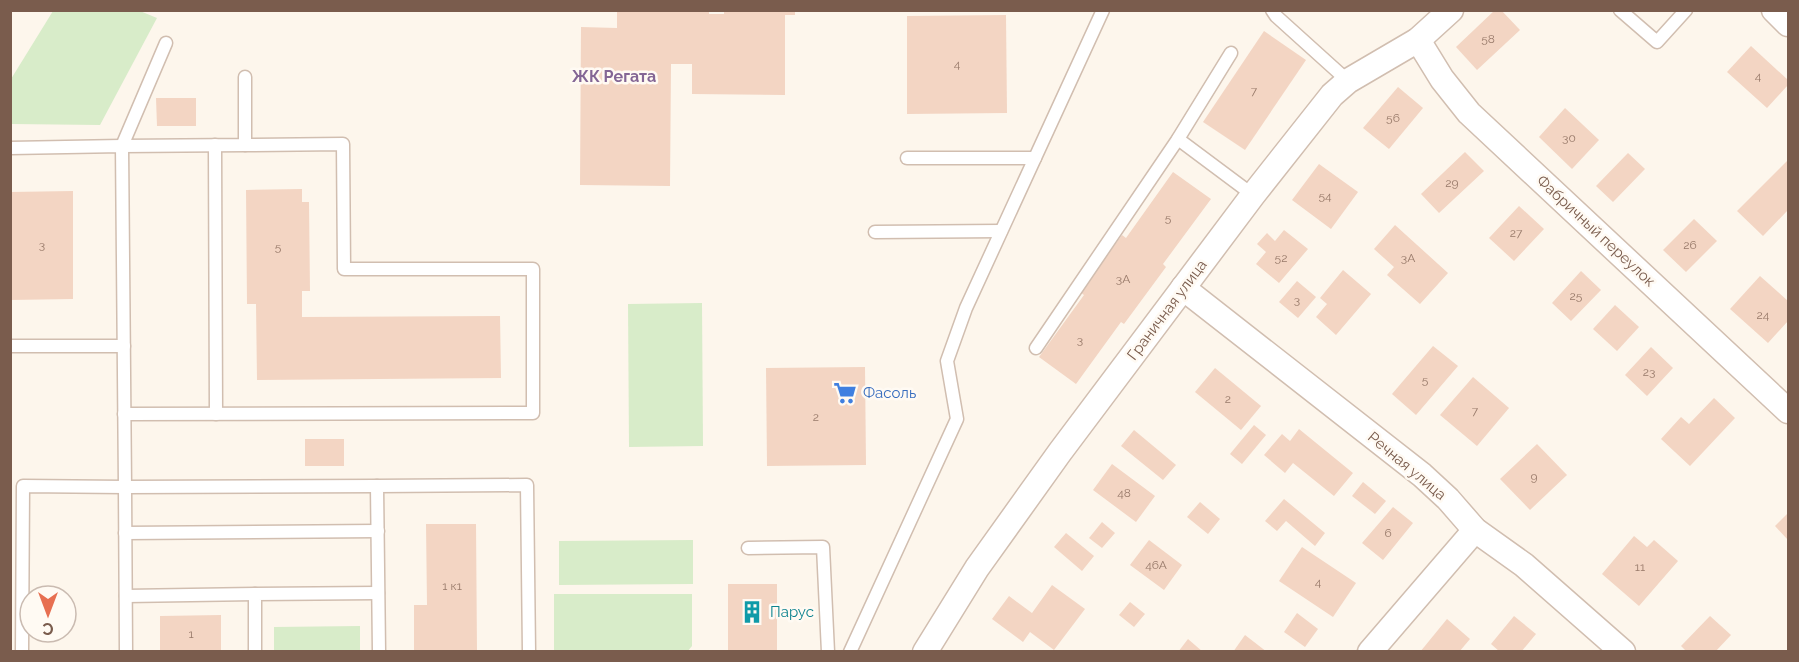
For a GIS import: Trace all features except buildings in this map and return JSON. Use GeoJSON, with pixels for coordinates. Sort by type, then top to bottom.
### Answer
{"type":"FeatureCollection","features":[{"type":"Feature","properties":{"kind":"street","name":"Граничная улица"},"geometry":{"type":"LineString","coordinates":[[925,651],[977,568],[1060,452],[1253,195],[1332,95],[1348,81],[1418,40],[1451,10]]}},
{"type":"Feature","properties":{"kind":"street"},"geometry":{"type":"LineString","coordinates":[[1774,10],[1788,24]]}},
{"type":"Feature","properties":{"kind":"street","name":"Фабричный переулок"},"geometry":{"type":"LineString","coordinates":[[1418,40],[1443,79],[1469,113],[1788,411]]}},
{"type":"Feature","properties":{"kind":"street","name":"Речная улица"},"geometry":{"type":"LineString","coordinates":[[1183,288],[1422,475],[1476,530],[1524,565],[1623,651]]}},
{"type":"Feature","properties":{"kind":"street"},"geometry":{"type":"LineString","coordinates":[[1370,651],[1476,530]]}},
{"type":"Feature","properties":{"kind":"lane"},"geometry":{"type":"LineString","coordinates":[[850,651],[957,418],[947,361],[966,308],[1103,10]]}},
{"type":"Feature","properties":{"kind":"lane"},"geometry":{"type":"LineString","coordinates":[[1272,10],[1348,81]]}},
{"type":"Feature","properties":{"kind":"lane"},"geometry":{"type":"LineString","coordinates":[[1620,10],[1657,42],[1686,10]]}},
{"type":"Feature","properties":{"kind":"lane"},"geometry":{"type":"LineString","coordinates":[[126,651],[122,146],[166,43]]}},
{"type":"Feature","properties":{"kind":"lane"},"geometry":{"type":"LineString","coordinates":[[1036,348],[1178,139],[1232,53]]}},
{"type":"Feature","properties":{"kind":"lane"},"geometry":{"type":"LineString","coordinates":[[245,77],[245,145]]}},
{"type":"Feature","properties":{"kind":"lane"},"geometry":{"type":"LineString","coordinates":[[1178,139],[1253,195]]}},
{"type":"Feature","properties":{"kind":"lane"},"geometry":{"type":"LineString","coordinates":[[10,148],[343,144],[344,269],[533,268],[533,413],[124,414]]}},
{"type":"Feature","properties":{"kind":"lane"},"geometry":{"type":"LineString","coordinates":[[215,145],[216,414]]}},
{"type":"Feature","properties":{"kind":"lane"},"geometry":{"type":"LineString","coordinates":[[907,158],[1035,158]]}},
{"type":"Feature","properties":{"kind":"lane"},"geometry":{"type":"LineString","coordinates":[[876,232],[1001,231]]}},
{"type":"Feature","properties":{"kind":"lane"},"geometry":{"type":"LineString","coordinates":[[10,346],[124,346]]}},
{"type":"Feature","properties":{"kind":"lane"},"geometry":{"type":"LineString","coordinates":[[22,651],[23,486],[527,485],[529,651]]}},
{"type":"Feature","properties":{"kind":"lane"},"geometry":{"type":"LineString","coordinates":[[377,486],[379,651]]}},
{"type":"Feature","properties":{"kind":"lane"},"geometry":{"type":"LineString","coordinates":[[125,533],[378,531]]}},
{"type":"Feature","properties":{"kind":"lane"},"geometry":{"type":"LineString","coordinates":[[748,548],[823,546],[828,651]]}},
{"type":"Feature","properties":{"kind":"lane"},"geometry":{"type":"LineString","coordinates":[[126,596],[378,593]]}},
{"type":"Feature","properties":{"kind":"lane"},"geometry":{"type":"LineString","coordinates":[[255,594],[255,651]]}},
{"type":"Feature","properties":{"kind":"green space"},"geometry":{"type":"Polygon","coordinates":[[[53,11],[140,11],[157,18],[100,125],[11,124],[11,79],[53,11]]]}},
{"type":"Feature","properties":{"kind":"green space"},"geometry":{"type":"Polygon","coordinates":[[[702,303],[703,446],[629,447],[628,304],[702,303]]]}},
{"type":"Feature","properties":{"kind":"green space"},"geometry":{"type":"Polygon","coordinates":[[[693,540],[693,584],[559,585],[559,541],[693,540]]]}},
{"type":"Feature","properties":{"kind":"green space"},"geometry":{"type":"Polygon","coordinates":[[[554,594],[692,594],[692,646],[687,652],[554,651],[554,594]]]}},
{"type":"Feature","properties":{"kind":"green space"},"geometry":{"type":"Polygon","coordinates":[[[360,626],[360,651],[274,651],[274,627],[360,626]]]}},
{"type":"Feature","properties":{"kind":"place","name":"Фасоль"},"geometry":{"type":"Point","coordinates":[845,393]}},
{"type":"Feature","properties":{"kind":"place","name":"Парус"},"geometry":{"type":"Point","coordinates":[752,612]}},
{"type":"Feature","properties":{"kind":"district","name":"ЖК Регата"},"geometry":{"type":"Point","coordinates":[614,76]}}]}
